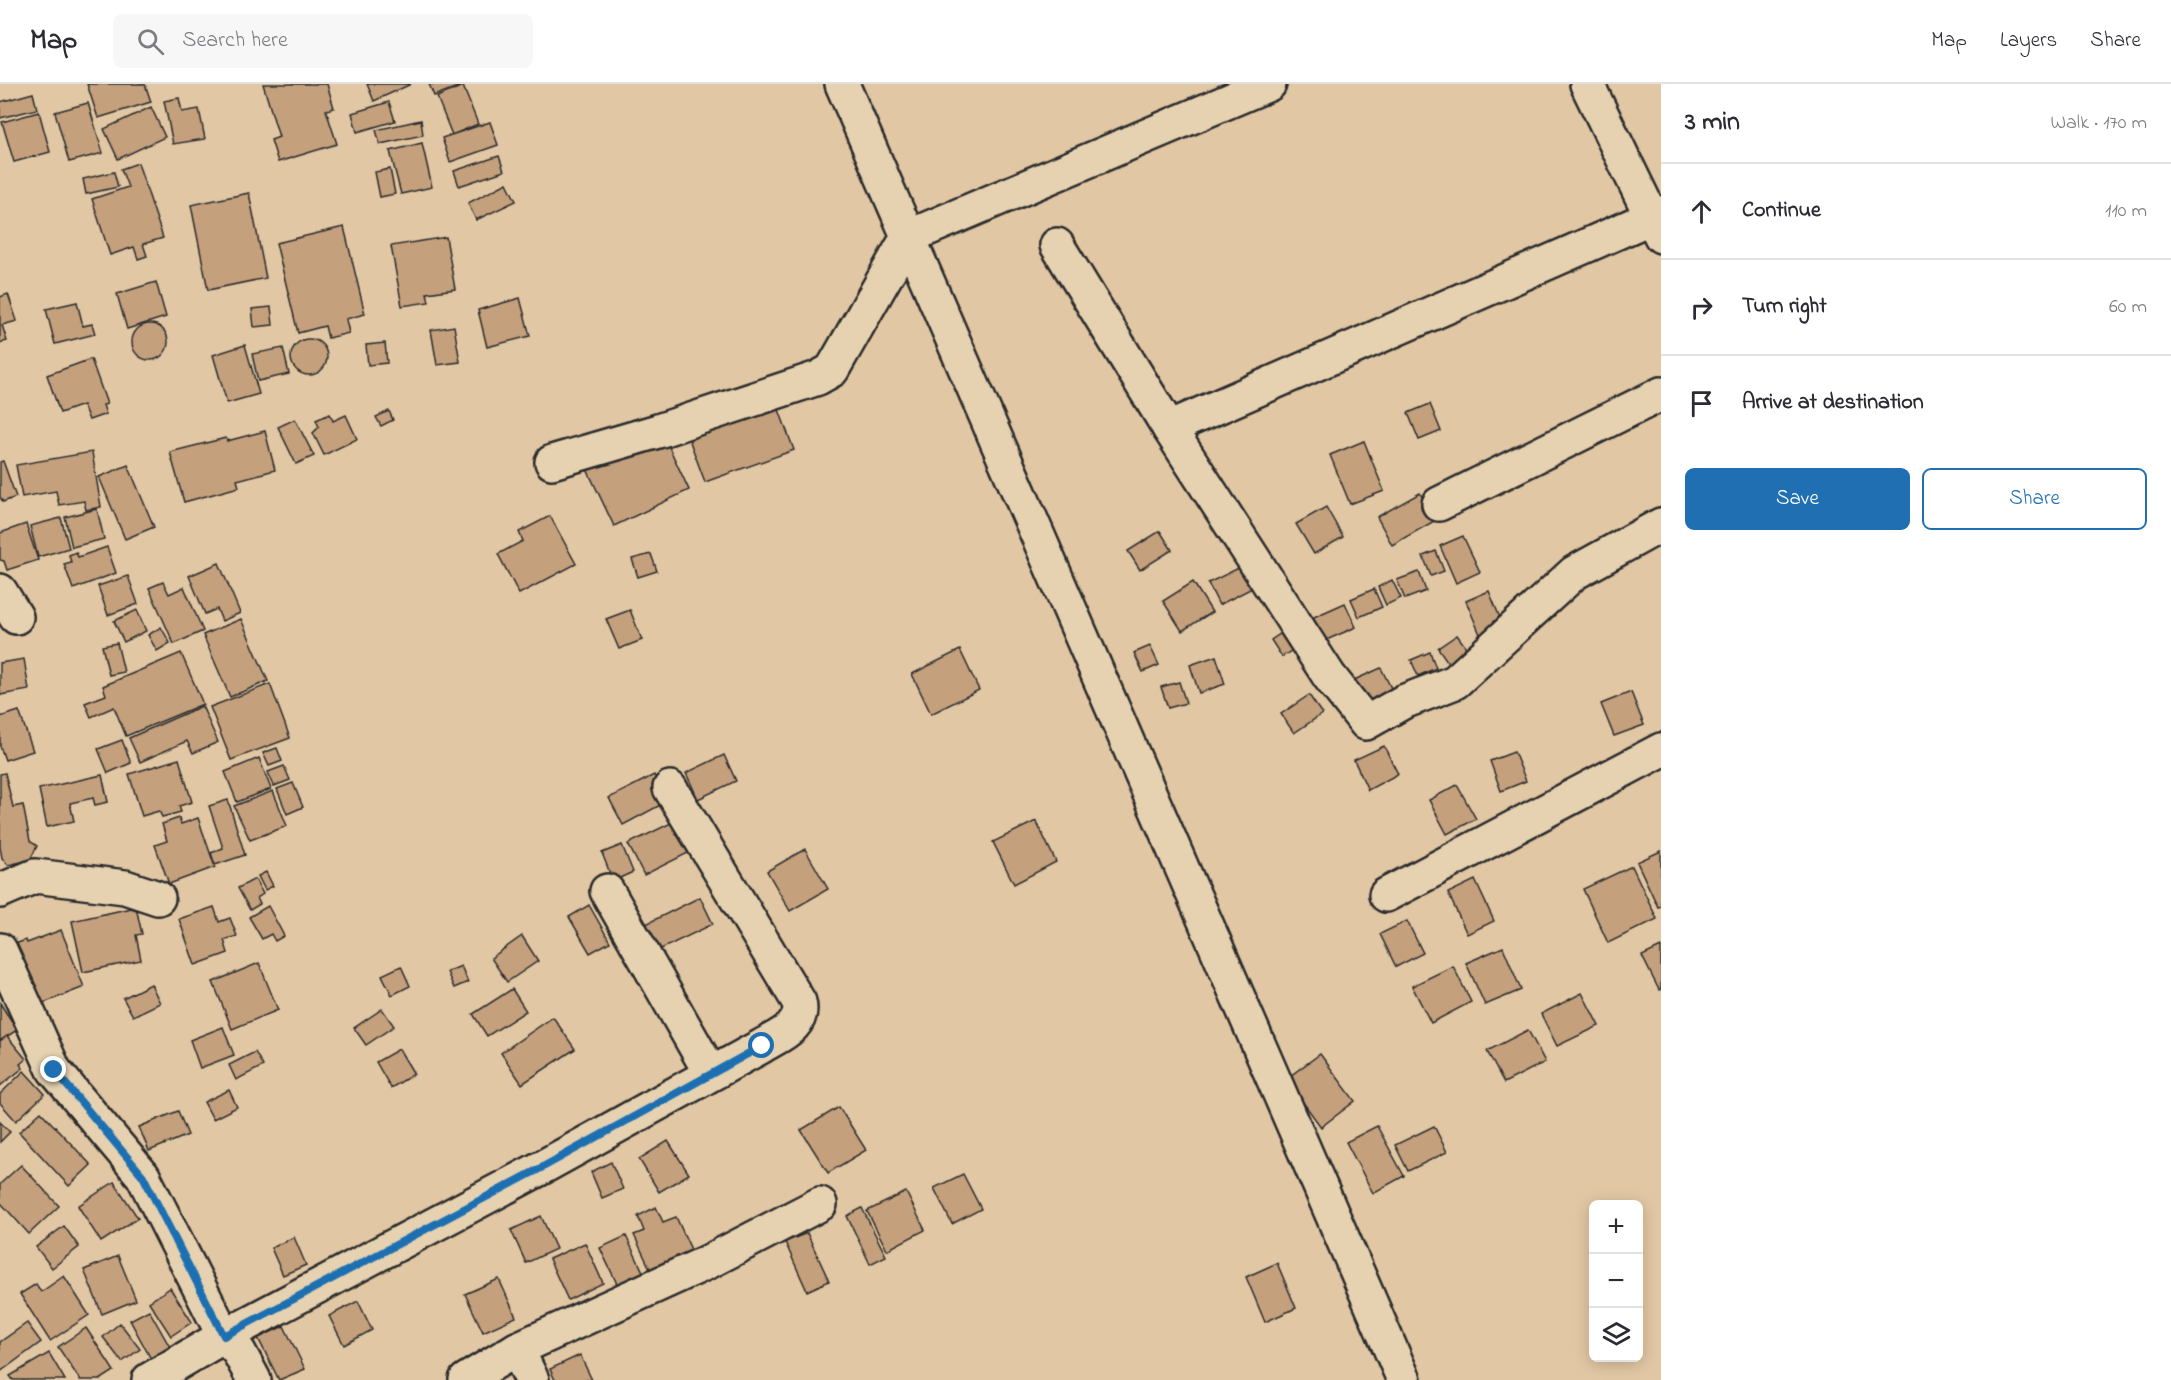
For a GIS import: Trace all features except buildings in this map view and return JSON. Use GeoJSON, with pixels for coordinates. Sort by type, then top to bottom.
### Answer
{"type":"FeatureCollection","features":[{"type":"Feature","properties":{"kind":"street"},"geometry":{"type":"LineString","coordinates":[[842,84],[1404,1380]]}},
{"type":"Feature","properties":{"kind":"street"},"geometry":{"type":"LineString","coordinates":[[552,462],[658,431],[818,378],[832,370],[908,237],[1269,84]]}},
{"type":"Feature","properties":{"kind":"street"},"geometry":{"type":"LineString","coordinates":[[1170,428],[1658,222],[1587,84]]}},
{"type":"Feature","properties":{"kind":"street"},"geometry":{"type":"LineString","coordinates":[[1057,245],[1170,428],[1329,676],[1366,723],[1403,702],[1455,682],[1574,573],[1661,525]]}},
{"type":"Feature","properties":{"kind":"street"},"geometry":{"type":"LineString","coordinates":[[1439,504],[1661,394]]}},
{"type":"Feature","properties":{"kind":"street"},"geometry":{"type":"LineString","coordinates":[[1386,895],[1661,750]]}},
{"type":"Feature","properties":{"kind":"street"},"geometry":{"type":"LineString","coordinates":[[149,1380],[224,1336],[541,1168],[791,1029],[798,1021],[801,1012],[799,1002],[670,788]]}},
{"type":"Feature","properties":{"kind":"street"},"geometry":{"type":"LineString","coordinates":[[0,891],[34,876],[125,887],[158,898]]}},
{"type":"Feature","properties":{"kind":"street"},"geometry":{"type":"LineString","coordinates":[[607,891],[710,1072]]}},
{"type":"Feature","properties":{"kind":"street"},"geometry":{"type":"LineString","coordinates":[[0,950],[54,1070],[143,1176],[224,1336],[239,1352],[254,1380]]}},
{"type":"Feature","properties":{"kind":"street"},"geometry":{"type":"LineString","coordinates":[[466,1380],[517,1349],[708,1262],[820,1204]]}},
{"type":"Feature","properties":{"kind":"street"},"geometry":{"type":"LineString","coordinates":[[517,1349],[532,1380]]}},
{"type":"Feature","properties":{"kind":"route"},"geometry":{"type":"LineString","coordinates":[[54,1070],[86,1112],[143,1176],[224,1336],[541,1168],[710,1072],[762,1046]]}}]}
